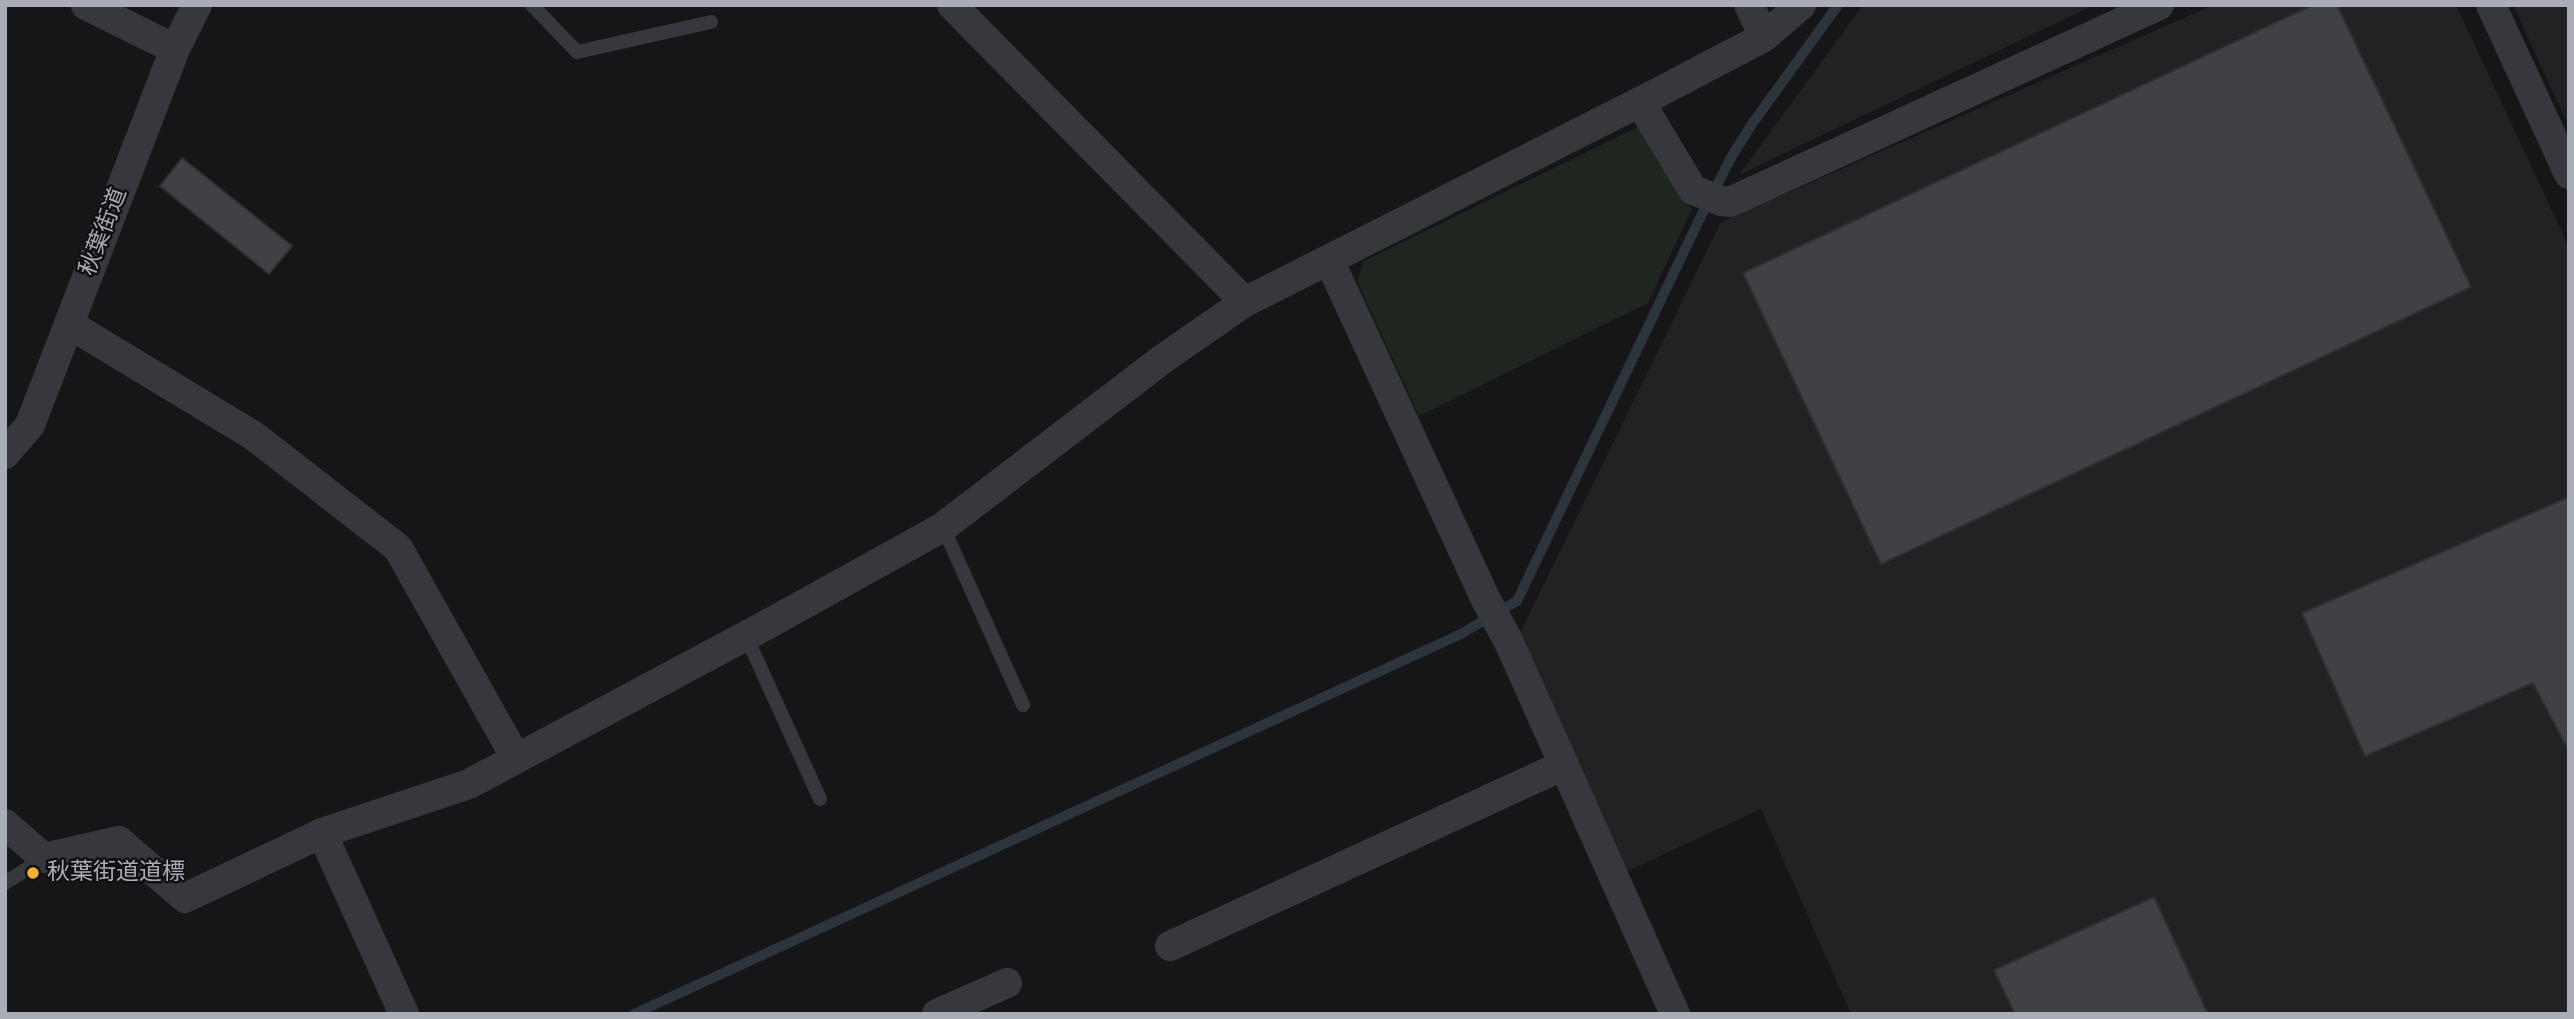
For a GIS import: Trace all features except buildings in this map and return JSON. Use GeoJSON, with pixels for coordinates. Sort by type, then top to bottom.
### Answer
{"type":"FeatureCollection","features":[{"type":"Feature","properties":{"kind":"street"},"geometry":{"type":"LineString","coordinates":[[86,5],[175,49]]}},
{"type":"Feature","properties":{"kind":"street","name":"秋葉街道"},"geometry":{"type":"LineString","coordinates":[[5,454],[30,425],[175,49],[197,5]]}},
{"type":"Feature","properties":{"kind":"street"},"geometry":{"type":"LineString","coordinates":[[952,5],[1244,302]]}},
{"type":"Feature","properties":{"kind":"street"},"geometry":{"type":"LineString","coordinates":[[1749,5],[1764,37]]}},
{"type":"Feature","properties":{"kind":"street"},"geometry":{"type":"LineString","coordinates":[[5,824],[44,858],[119,841],[185,898],[322,833],[469,784],[943,527],[1164,358],[1244,302],[1764,37],[1801,5]]}},
{"type":"Feature","properties":{"kind":"street"},"geometry":{"type":"LineString","coordinates":[[1640,102],[1693,190],[1730,202],[2159,5]]}},
{"type":"Feature","properties":{"kind":"street"},"geometry":{"type":"LineString","coordinates":[[2491,5],[2569,174]]}},
{"type":"Feature","properties":{"kind":"street"},"geometry":{"type":"LineString","coordinates":[[1329,260],[1486,600],[1508,642],[1675,1014]]}},
{"type":"Feature","properties":{"kind":"street"},"geometry":{"type":"LineString","coordinates":[[69,324],[254,436],[398,548],[516,758]]}},
{"type":"Feature","properties":{"kind":"street"},"geometry":{"type":"LineString","coordinates":[[1170,946],[1564,765]]}},
{"type":"Feature","properties":{"kind":"street"},"geometry":{"type":"LineString","coordinates":[[322,833],[404,1014]]}},
{"type":"Feature","properties":{"kind":"street"},"geometry":{"type":"LineString","coordinates":[[937,1014],[1007,983]]}},
{"type":"Feature","properties":{"kind":"lane"},"geometry":{"type":"LineString","coordinates":[[532,5],[578,52],[712,22]]}},
{"type":"Feature","properties":{"kind":"lane"},"geometry":{"type":"LineString","coordinates":[[943,527],[1023,705]]}},
{"type":"Feature","properties":{"kind":"lane"},"geometry":{"type":"LineString","coordinates":[[746,636],[820,799]]}},
{"type":"Feature","properties":{"kind":"lane"},"geometry":{"type":"LineString","coordinates":[[5,883],[44,858]]}},
{"type":"Feature","properties":{"kind":"shaded area"},"geometry":{"type":"Polygon","coordinates":[[[1863,5],[2094,5],[1739,175],[1863,5]]]}},
{"type":"Feature","properties":{"kind":"shaded area"},"geometry":{"type":"Polygon","coordinates":[[[2213,5],[2456,5],[2569,247],[2569,1014],[1851,1014],[1761,809],[1626,872],[1521,631],[1721,222],[2213,5]]]}},
{"type":"Feature","properties":{"kind":"shaded area"},"geometry":{"type":"Polygon","coordinates":[[[2513,5],[2569,5],[2569,127],[2513,5]]]}},
{"type":"Feature","properties":{"kind":"shaded area"},"geometry":{"type":"Polygon","coordinates":[[[1642,125],[1692,209],[1648,303],[1419,416],[1357,281],[1364,261],[1642,125]]]}},
{"type":"Feature","properties":{"kind":"waterway"},"geometry":{"type":"LineString","coordinates":[[634,1014],[1461,634],[1517,601],[1732,156],[1838,5]]}},
{"type":"Feature","properties":{"kind":"place","name":"秋葉街道道標"},"geometry":{"type":"Point","coordinates":[33,873]}}]}
